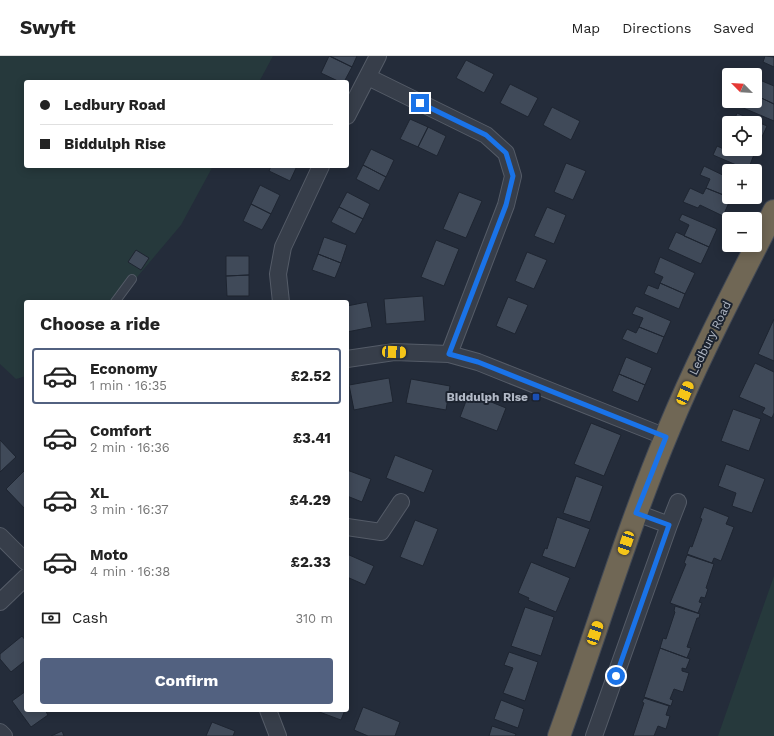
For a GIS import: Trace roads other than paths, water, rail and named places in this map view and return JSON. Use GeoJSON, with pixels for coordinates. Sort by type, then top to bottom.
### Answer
{"type":"FeatureCollection","features":[{"type":"Feature","properties":{"kind":"highway","name":"Ledbury Road"},"geometry":{"type":"LineString","coordinates":[[558,736],[636,513],[666,437],[699,360],[774,211]]}},
{"type":"Feature","properties":{"kind":"street"},"geometry":{"type":"LineString","coordinates":[[349,112],[378,56]]}},
{"type":"Feature","properties":{"kind":"street"},"geometry":{"type":"LineString","coordinates":[[368,77],[486,135],[506,153],[513,176],[506,205],[449,354]]}},
{"type":"Feature","properties":{"kind":"street"},"geometry":{"type":"LineString","coordinates":[[281,300],[278,274],[283,247],[319,168]]}},
{"type":"Feature","properties":{"kind":"street"},"geometry":{"type":"LineString","coordinates":[[349,360],[394,352],[449,354],[478,362],[666,437]]}},
{"type":"Feature","properties":{"kind":"street"},"geometry":{"type":"LineString","coordinates":[[349,527],[382,532],[401,502]]}},
{"type":"Feature","properties":{"kind":"street"},"geometry":{"type":"LineString","coordinates":[[594,736],[678,502]]}},
{"type":"Feature","properties":{"kind":"street"},"geometry":{"type":"LineString","coordinates":[[636,513],[669,525]]}},
{"type":"Feature","properties":{"kind":"street"},"geometry":{"type":"LineString","coordinates":[[0,536],[24,560]]}},
{"type":"Feature","properties":{"kind":"street"},"geometry":{"type":"LineString","coordinates":[[0,602],[24,580]]}},
{"type":"Feature","properties":{"kind":"street"},"geometry":{"type":"LineString","coordinates":[[269,712],[278,736]]}},
{"type":"Feature","properties":{"kind":"street"},"geometry":{"type":"LineString","coordinates":[[0,732],[4,736]]}},
{"type":"Feature","properties":{"kind":"lane"},"geometry":{"type":"LineString","coordinates":[[116,300],[132,279]]}},
{"type":"Feature","properties":{"kind":"place","name":"Biddulph Rise"},"geometry":{"type":"Point","coordinates":[536,397]}}]}
